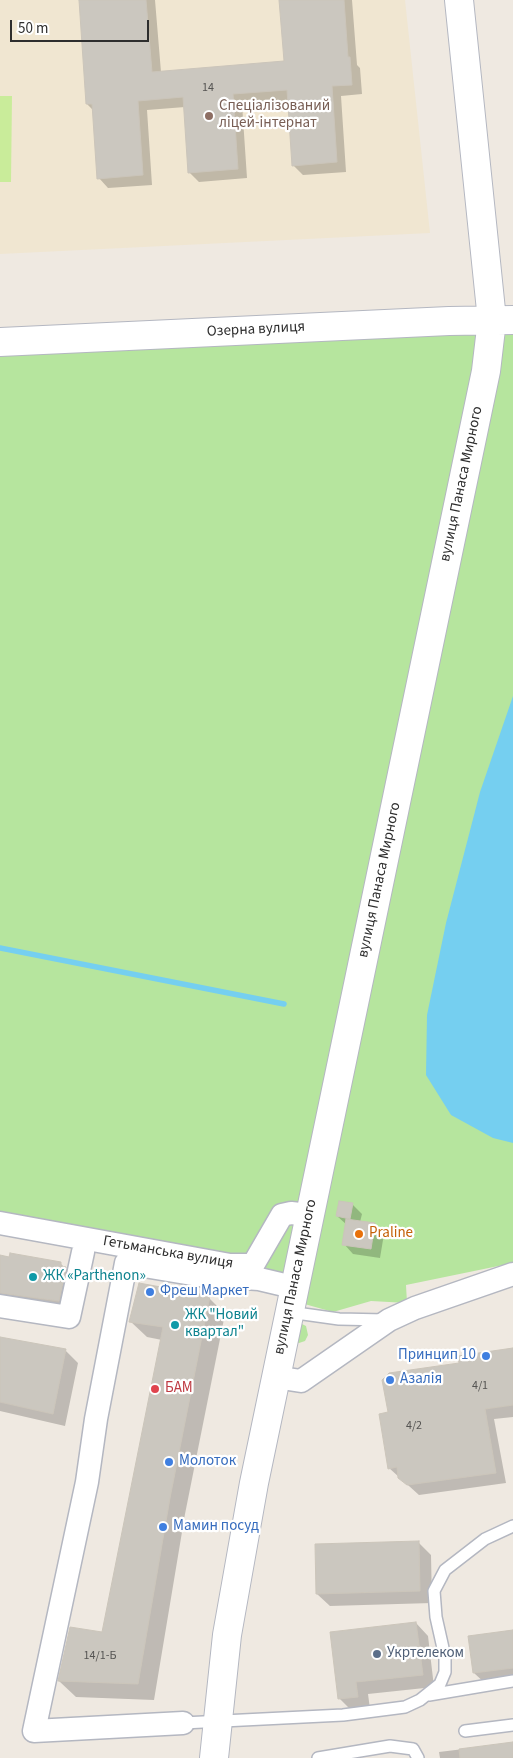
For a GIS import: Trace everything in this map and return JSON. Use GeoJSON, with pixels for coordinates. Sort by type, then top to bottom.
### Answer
{"type":"FeatureCollection","features":[{"type":"Feature","properties":{"kind":"main road","name":"вулиця Панаса Мирного"},"geometry":{"type":"LineString","coordinates":[[214,1758],[216,1722],[227,1635],[275,1377],[486,371],[503,320],[459,0]]}},
{"type":"Feature","properties":{"kind":"main road","name":"Озерна вулиця"},"geometry":{"type":"LineString","coordinates":[[0,342],[503,320]]}},
{"type":"Feature","properties":{"kind":"street","name":"Гетьманська вулиця"},"geometry":{"type":"LineString","coordinates":[[0,1223],[230,1265],[253,1265],[282,1215],[291,1212],[309,1216]]}},
{"type":"Feature","properties":{"kind":"street"},"geometry":{"type":"LineString","coordinates":[[0,1235],[24,1236],[126,1263],[198,1275],[259,1279],[291,1299]]}},
{"type":"Feature","properties":{"kind":"street"},"geometry":{"type":"LineString","coordinates":[[0,1306],[69,1318],[84,1252]]}},
{"type":"Feature","properties":{"kind":"street"},"geometry":{"type":"LineString","coordinates":[[126,1263],[96,1419],[87,1482],[34,1731],[183,1723]]}},
{"type":"Feature","properties":{"kind":"street"},"geometry":{"type":"LineString","coordinates":[[275,1377],[301,1381],[389,1320],[415,1308],[513,1274]]}},
{"type":"Feature","properties":{"kind":"lane"},"geometry":{"type":"LineString","coordinates":[[291,1299],[339,1319],[389,1320]]}},
{"type":"Feature","properties":{"kind":"lane"},"geometry":{"type":"LineString","coordinates":[[429,1695],[440,1684],[445,1672],[445,1656],[436,1617],[434,1591],[444,1570],[485,1539],[513,1526]]}},
{"type":"Feature","properties":{"kind":"lane"},"geometry":{"type":"LineString","coordinates":[[183,1723],[342,1716],[405,1707],[429,1695],[513,1681]]}},
{"type":"Feature","properties":{"kind":"lane"},"geometry":{"type":"LineString","coordinates":[[465,1731],[513,1725]]}},
{"type":"Feature","properties":{"kind":"lane"},"geometry":{"type":"LineString","coordinates":[[318,1758],[390,1746],[413,1749],[418,1758]]}},
{"type":"Feature","properties":{"kind":"shaded area","name":"Спеціалізований ліцей-інтернат"},"geometry":{"type":"Polygon","coordinates":[[[0,0],[405,0],[430,233],[0,254],[0,0]]]}},
{"type":"Feature","properties":{"kind":"green space"},"geometry":{"type":"Polygon","coordinates":[[[0,96],[12,96],[11,182],[0,182],[0,96]]]}},
{"type":"Feature","properties":{"kind":"green space"},"geometry":{"type":"Polygon","coordinates":[[[483,328],[287,1277],[0,1217],[0,351],[483,328]]]}},
{"type":"Feature","properties":{"kind":"green space"},"geometry":{"type":"Polygon","coordinates":[[[500,328],[513,328],[513,1263],[406,1285],[407,1303],[371,1301],[333,1312],[301,1303],[500,328]]]}},
{"type":"Feature","properties":{"kind":"green space"},"geometry":{"type":"Polygon","coordinates":[[[300,1323],[306,1326],[308,1335],[305,1341],[299,1343],[296,1342],[300,1323]]]}},
{"type":"Feature","properties":{"kind":"water"},"geometry":{"type":"Polygon","coordinates":[[[513,696],[513,1143],[493,1138],[451,1115],[426,1075],[427,1015],[446,923],[480,792],[513,696]]]}},
{"type":"Feature","properties":{"kind":"building"},"geometry":{"type":"Polygon","coordinates":[[[79,0],[146,0],[152,72],[284,61],[279,0],[344,0],[352,85],[332,86],[337,162],[292,166],[287,90],[233,94],[238,169],[188,173],[183,97],[138,101],[143,175],[97,179],[92,104],[86,104],[79,0]]]}},
{"type":"Feature","properties":{"kind":"building"},"geometry":{"type":"Polygon","coordinates":[[[339,1201],[353,1203],[350,1219],[336,1216],[339,1201]]]}},
{"type":"Feature","properties":{"kind":"building","name":"Praline"},"geometry":{"type":"Polygon","coordinates":[[[346,1219],[375,1223],[371,1249],[342,1245],[346,1219]]]}},
{"type":"Feature","properties":{"kind":"building","name":"ЖК «Parthenon»"},"geometry":{"type":"Polygon","coordinates":[[[10,1253],[61,1262],[61,1266],[66,1267],[59,1301],[0,1293],[0,1255],[9,1257],[10,1253]]]}},
{"type":"Feature","properties":{"kind":"building"},"geometry":{"type":"Polygon","coordinates":[[[139,1283],[210,1296],[170,1498],[138,1684],[58,1681],[70,1627],[102,1632],[163,1327],[129,1322],[139,1283]]]}},
{"type":"Feature","properties":{"kind":"building"},"geometry":{"type":"Polygon","coordinates":[[[0,1337],[66,1349],[53,1414],[0,1402],[0,1337]]]}},
{"type":"Feature","properties":{"kind":"building"},"geometry":{"type":"Polygon","coordinates":[[[513,1348],[513,1405],[485,1409],[496,1473],[407,1485],[398,1478],[397,1467],[388,1469],[379,1414],[388,1412],[382,1380],[389,1373],[459,1363],[458,1356],[513,1348]]]}},
{"type":"Feature","properties":{"kind":"building"},"geometry":{"type":"Polygon","coordinates":[[[419,1541],[420,1591],[316,1594],[315,1544],[419,1541]]]}},
{"type":"Feature","properties":{"kind":"building"},"geometry":{"type":"Polygon","coordinates":[[[416,1622],[423,1675],[356,1682],[358,1697],[338,1699],[330,1632],[416,1622]]]}},
{"type":"Feature","properties":{"kind":"building"},"geometry":{"type":"Polygon","coordinates":[[[513,1630],[513,1668],[473,1673],[468,1636],[513,1630]]]}},
{"type":"Feature","properties":{"kind":"building"},"geometry":{"type":"Polygon","coordinates":[[[513,1742],[513,1758],[460,1758],[459,1749],[513,1742]]]}},
{"type":"Feature","properties":{"kind":"waterway"},"geometry":{"type":"LineString","coordinates":[[0,948],[284,1004]]}},
{"type":"Feature","properties":{"kind":"place","name":"Спеціалізований ліцей-інтернат"},"geometry":{"type":"Point","coordinates":[209,116]}},
{"type":"Feature","properties":{"kind":"place","name":"Praline"},"geometry":{"type":"Point","coordinates":[359,1234]}},
{"type":"Feature","properties":{"kind":"place","name":"ЖК «Parthenon»"},"geometry":{"type":"Point","coordinates":[33,1277]}},
{"type":"Feature","properties":{"kind":"place","name":"Фреш Маркет"},"geometry":{"type":"Point","coordinates":[150,1292]}},
{"type":"Feature","properties":{"kind":"place","name":"ЖК \"Новий квартал\""},"geometry":{"type":"Point","coordinates":[175,1325]}},
{"type":"Feature","properties":{"kind":"place","name":"Принцип 10"},"geometry":{"type":"Point","coordinates":[486,1356]}},
{"type":"Feature","properties":{"kind":"place","name":"Азалія"},"geometry":{"type":"Point","coordinates":[390,1380]}},
{"type":"Feature","properties":{"kind":"place","name":"БАМ"},"geometry":{"type":"Point","coordinates":[155,1389]}},
{"type":"Feature","properties":{"kind":"place","name":"Молоток"},"geometry":{"type":"Point","coordinates":[169,1462]}},
{"type":"Feature","properties":{"kind":"place","name":"Мамин посуд"},"geometry":{"type":"Point","coordinates":[163,1527]}},
{"type":"Feature","properties":{"kind":"place","name":"Укртелеком"},"geometry":{"type":"Point","coordinates":[377,1654]}}]}
